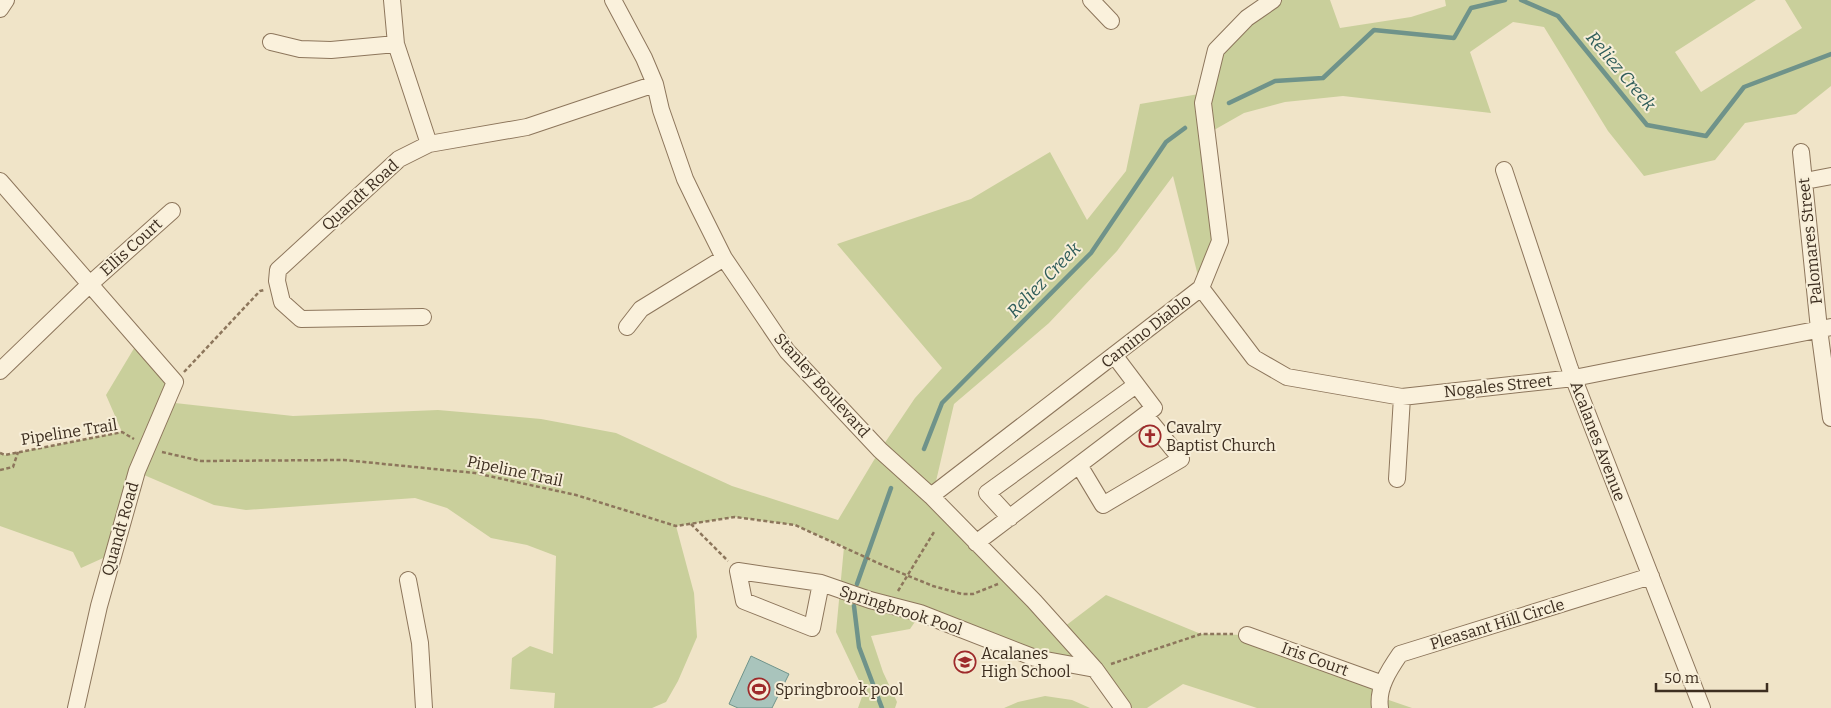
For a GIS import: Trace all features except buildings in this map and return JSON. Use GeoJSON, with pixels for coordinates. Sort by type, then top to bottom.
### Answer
{"type":"FeatureCollection","features":[{"type":"Feature","properties":{"kind":"street"},"geometry":{"type":"LineString","coordinates":[[0,9],[6,0]]}},
{"type":"Feature","properties":{"kind":"street"},"geometry":{"type":"LineString","coordinates":[[392,0],[396,44],[429,144]]}},
{"type":"Feature","properties":{"kind":"street","name":"Stanley Boulevard"},"geometry":{"type":"LineString","coordinates":[[613,0],[644,58],[655,84],[661,110],[685,179],[724,258],[787,351],[880,450],[931,496],[1034,600],[1095,669],[1123,708]]}},
{"type":"Feature","properties":{"kind":"street"},"geometry":{"type":"LineString","coordinates":[[1091,0],[1111,20]]}},
{"type":"Feature","properties":{"kind":"street","name":"Camino Diablo"},"geometry":{"type":"LineString","coordinates":[[931,496],[1201,288],[1220,241],[1203,103],[1216,50],[1247,18],[1273,0]]}},
{"type":"Feature","properties":{"kind":"street"},"geometry":{"type":"LineString","coordinates":[[271,42],[300,49],[331,50],[396,44]]}},
{"type":"Feature","properties":{"kind":"street","name":"Quandt Road"},"geometry":{"type":"LineString","coordinates":[[278,286],[278,270],[399,159],[429,144],[527,127],[655,84]]}},
{"type":"Feature","properties":{"kind":"street","name":"Palomares Street"},"geometry":{"type":"LineString","coordinates":[[1801,152],[1825,328],[1831,418]]}},
{"type":"Feature","properties":{"kind":"street","name":"Acalanes Avenue"},"geometry":{"type":"LineString","coordinates":[[1504,170],[1574,378],[1702,708]]}},
{"type":"Feature","properties":{"kind":"street"},"geometry":{"type":"LineString","coordinates":[[1805,181],[1831,176]]}},
{"type":"Feature","properties":{"kind":"street"},"geometry":{"type":"LineString","coordinates":[[0,181],[175,382]]}},
{"type":"Feature","properties":{"kind":"street","name":"Ellis Court"},"geometry":{"type":"LineString","coordinates":[[0,371],[90,284],[172,211]]}},
{"type":"Feature","properties":{"kind":"street"},"geometry":{"type":"LineString","coordinates":[[627,327],[641,309],[724,258]]}},
{"type":"Feature","properties":{"kind":"street"},"geometry":{"type":"LineString","coordinates":[[278,286],[282,302],[301,319],[423,317]]}},
{"type":"Feature","properties":{"kind":"street","name":"Nogales Street"},"geometry":{"type":"LineString","coordinates":[[1201,288],[1254,358],[1287,377],[1402,397],[1574,378],[1825,328]]}},
{"type":"Feature","properties":{"kind":"street"},"geometry":{"type":"LineString","coordinates":[[976,543],[1154,408],[1114,355]]}},
{"type":"Feature","properties":{"kind":"street","name":"Quandt Road"},"geometry":{"type":"LineString","coordinates":[[76,708],[112,554],[137,471],[175,382]]}},
{"type":"Feature","properties":{"kind":"street"},"geometry":{"type":"LineString","coordinates":[[1010,518],[987,493],[1136,385]]}},
{"type":"Feature","properties":{"kind":"street"},"geometry":{"type":"LineString","coordinates":[[1397,479],[1402,397]]}},
{"type":"Feature","properties":{"kind":"street"},"geometry":{"type":"LineString","coordinates":[[1079,465],[1102,505],[1181,459],[1145,415]]}},
{"type":"Feature","properties":{"kind":"street","name":"Springbrook Pool"},"geometry":{"type":"LineString","coordinates":[[821,583],[812,628],[744,601],[738,571],[821,583],[890,606],[920,613],[1034,658],[1095,669]]}},
{"type":"Feature","properties":{"kind":"street","name":"Pleasant Hill Circle"},"geometry":{"type":"LineString","coordinates":[[1380,708],[1379,699],[1387,672],[1400,654],[1651,576]]}},
{"type":"Feature","properties":{"kind":"street"},"geometry":{"type":"LineString","coordinates":[[408,580],[420,643],[424,708]]}},
{"type":"Feature","properties":{"kind":"street","name":"Iris Court"},"geometry":{"type":"LineString","coordinates":[[1247,635],[1383,684]]}},
{"type":"Feature","properties":{"kind":"path"},"geometry":{"type":"LineString","coordinates":[[175,382],[260,291],[278,286]]}},
{"type":"Feature","properties":{"kind":"path","name":"Pipeline Trail"},"geometry":{"type":"LineString","coordinates":[[0,453],[18,452],[122,432],[146,447],[201,461],[344,460],[475,472],[576,495],[676,526],[735,518],[795,525],[933,586],[962,594],[973,594],[1012,579]]}},
{"type":"Feature","properties":{"kind":"path"},"geometry":{"type":"LineString","coordinates":[[0,470],[13,467],[18,452]]}},
{"type":"Feature","properties":{"kind":"path"},"geometry":{"type":"LineString","coordinates":[[691,524],[738,571]]}},
{"type":"Feature","properties":{"kind":"path"},"geometry":{"type":"LineString","coordinates":[[890,606],[934,532]]}},
{"type":"Feature","properties":{"kind":"path"},"geometry":{"type":"LineString","coordinates":[[1095,669],[1201,634],[1247,635]]}},
{"type":"Feature","properties":{"kind":"green space"},"geometry":{"type":"Polygon","coordinates":[[[1273,0],[1330,0],[1340,28],[1411,17],[1446,6],[1445,0],[1756,0],[1675,52],[1701,92],[1802,28],[1785,0],[1831,0],[1831,86],[1796,114],[1745,123],[1715,160],[1644,176],[1608,131],[1544,27],[1513,22],[1470,52],[1491,113],[1343,96],[1285,102],[1244,113],[1207,134],[1220,241],[1201,288],[1173,176],[1117,251],[1049,323],[954,404],[933,494],[1060,630],[1106,595],[1201,634],[1247,635],[1383,684],[1380,697],[1412,708],[1257,708],[1183,684],[1147,708],[1123,708],[1095,669],[921,613],[910,629],[871,636],[883,672],[897,702],[895,708],[858,708],[864,691],[836,632],[844,547],[795,525],[735,517],[676,526],[694,593],[697,637],[678,681],[666,702],[652,708],[554,708],[555,693],[510,689],[512,658],[530,646],[553,654],[556,556],[527,545],[491,538],[447,508],[415,498],[246,510],[214,505],[137,472],[112,554],[81,568],[73,552],[0,526],[0,453],[5,455],[122,432],[106,395],[139,340],[169,375],[166,402],[293,416],[438,410],[541,419],[616,433],[732,486],[838,520],[880,450],[915,398],[942,368],[837,244],[971,199],[1050,152],[1087,220],[1126,171],[1140,104],[1205,93],[1216,50],[1273,0]]]}},
{"type":"Feature","properties":{"kind":"green space"},"geometry":{"type":"Polygon","coordinates":[[[1045,696],[1072,700],[1090,708],[1004,708],[1018,702],[1045,696]]]}},
{"type":"Feature","properties":{"kind":"water","name":"Springbrook pool"},"geometry":{"type":"Polygon","coordinates":[[[751,656],[789,674],[772,708],[738,708],[729,704],[751,656]]]}},
{"type":"Feature","properties":{"kind":"waterway","name":"Reliez Creek"},"geometry":{"type":"LineString","coordinates":[[1229,103],[1275,81],[1323,78],[1374,30],[1454,38],[1471,8],[1505,0]]}},
{"type":"Feature","properties":{"kind":"waterway","name":"Reliez Creek"},"geometry":{"type":"LineString","coordinates":[[1521,0],[1558,16],[1647,125],[1706,136],[1744,87],[1831,54]]}},
{"type":"Feature","properties":{"kind":"waterway","name":"Reliez Creek"},"geometry":{"type":"LineString","coordinates":[[924,449],[942,403],[1091,253],[1166,142],[1185,128]]}},
{"type":"Feature","properties":{"kind":"waterway","name":"Reliez Creek"},"geometry":{"type":"LineString","coordinates":[[857,584],[891,488]]}},
{"type":"Feature","properties":{"kind":"waterway","name":"Reliez Creek"},"geometry":{"type":"LineString","coordinates":[[854,606],[859,647],[882,708]]}},
{"type":"Feature","properties":{"kind":"place","name":"Cavalry Baptist Church"},"geometry":{"type":"Point","coordinates":[1150,436]}},
{"type":"Feature","properties":{"kind":"place","name":"Acalanes High School"},"geometry":{"type":"Point","coordinates":[965,662]}},
{"type":"Feature","properties":{"kind":"place","name":"Springbrook pool"},"geometry":{"type":"Point","coordinates":[759,689]}}]}
